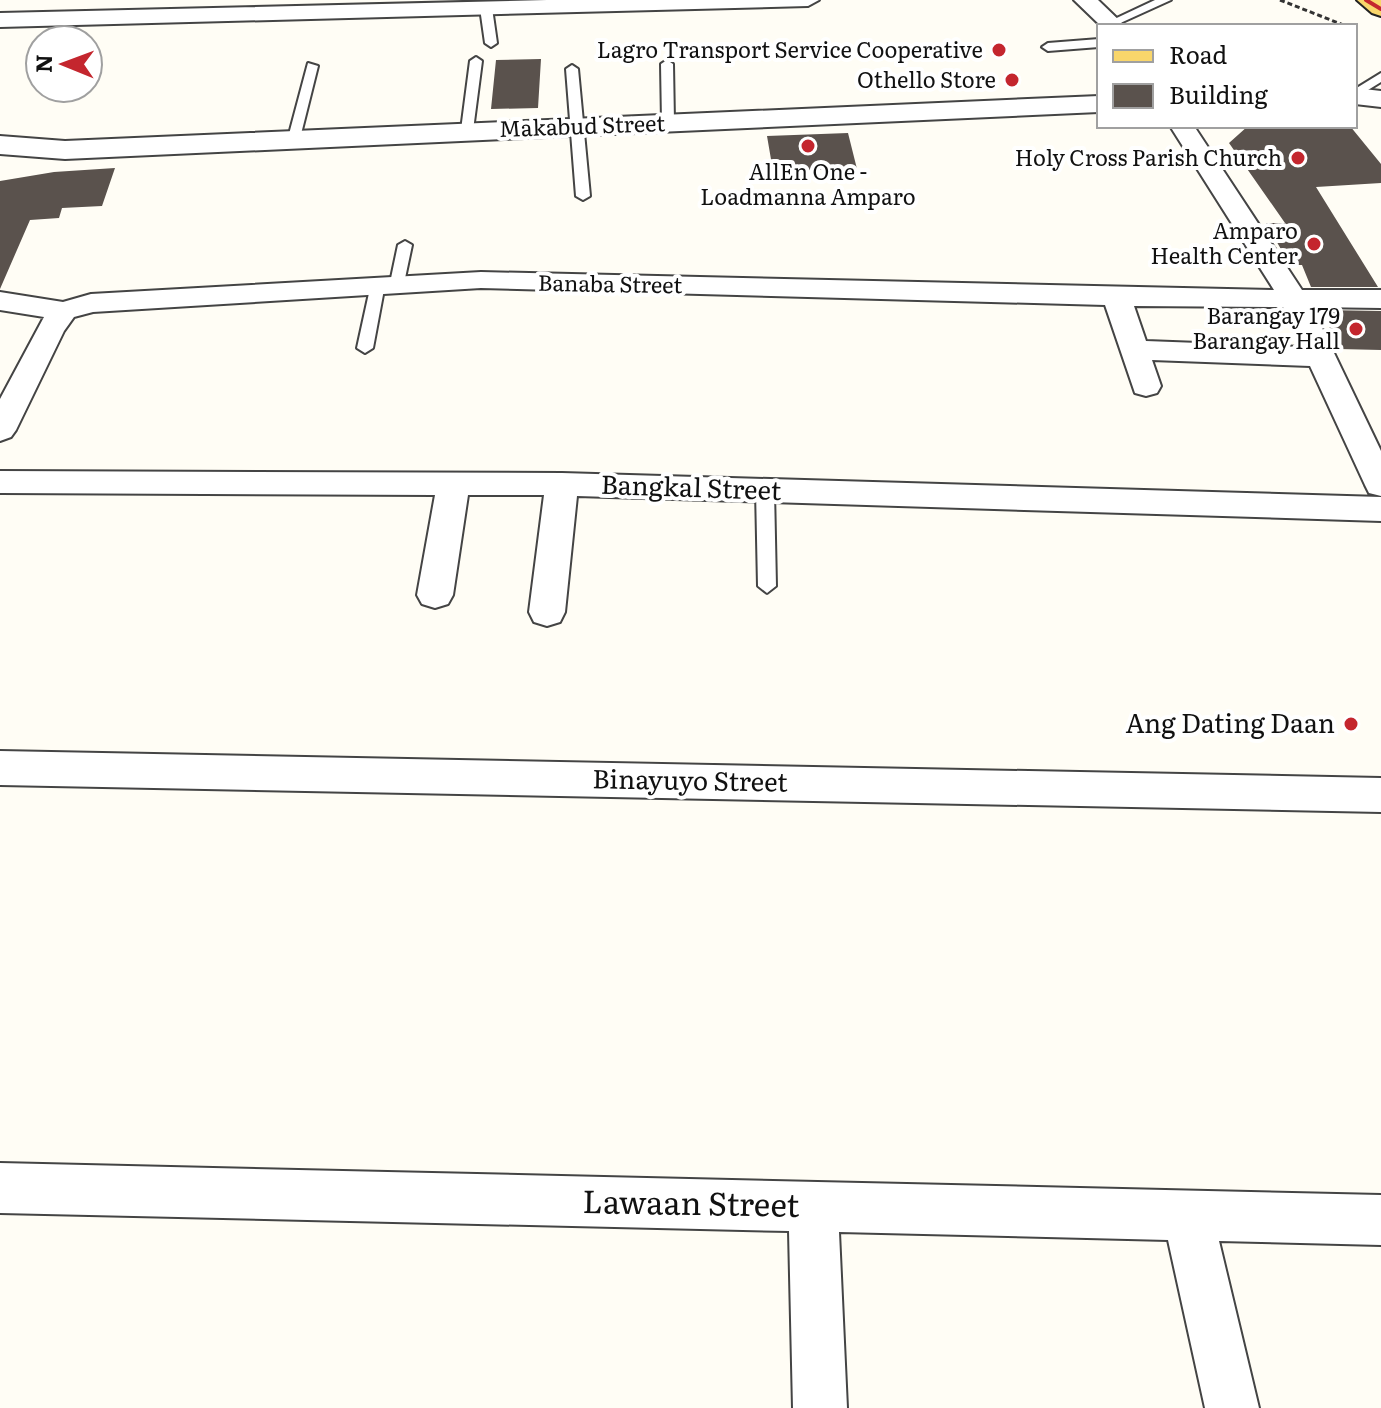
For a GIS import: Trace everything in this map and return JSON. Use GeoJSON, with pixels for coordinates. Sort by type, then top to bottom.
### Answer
{"type":"FeatureCollection","features":[{"type":"Feature","properties":{"kind":"main road"},"geometry":{"type":"LineString","coordinates":[[1369,0],[1381,8]]}},
{"type":"Feature","properties":{"kind":"street"},"geometry":{"type":"LineString","coordinates":[[0,20],[808,0]]}},
{"type":"Feature","properties":{"kind":"street"},"geometry":{"type":"LineString","coordinates":[[1085,0],[1112,24]]}},
{"type":"Feature","properties":{"kind":"street"},"geometry":{"type":"LineString","coordinates":[[1357,95],[1381,99]]}},
{"type":"Feature","properties":{"kind":"street","name":"Makabud Street"},"geometry":{"type":"LineString","coordinates":[[0,145],[65,150],[1097,104]]}},
{"type":"Feature","properties":{"kind":"street"},"geometry":{"type":"LineString","coordinates":[[1183,128],[1294,299],[1381,485]]}},
{"type":"Feature","properties":{"kind":"street","name":"Makabud Street"},"geometry":{"type":"LineString","coordinates":[[0,172],[65,150]]}},
{"type":"Feature","properties":{"kind":"street","name":"Banaba Street"},"geometry":{"type":"LineString","coordinates":[[64,311],[91,303],[481,280],[1117,297],[1381,299]]}},
{"type":"Feature","properties":{"kind":"street"},"geometry":{"type":"LineString","coordinates":[[1117,297],[1146,386]]}},
{"type":"Feature","properties":{"kind":"street"},"geometry":{"type":"LineString","coordinates":[[0,301],[64,311],[50,329],[0,430]]}},
{"type":"Feature","properties":{"kind":"street"},"geometry":{"type":"LineString","coordinates":[[1134,350],[1322,357]]}},
{"type":"Feature","properties":{"kind":"street","name":"Bangkal Street"},"geometry":{"type":"LineString","coordinates":[[0,482],[562,484],[1381,509]]}},
{"type":"Feature","properties":{"kind":"street"},"geometry":{"type":"LineString","coordinates":[[435,595],[453,483]]}},
{"type":"Feature","properties":{"kind":"street"},"geometry":{"type":"LineString","coordinates":[[547,612],[562,484]]}},
{"type":"Feature","properties":{"kind":"street","name":"Binayuyo Street"},"geometry":{"type":"LineString","coordinates":[[0,768],[1381,795]]}},
{"type":"Feature","properties":{"kind":"street","name":"Lawaan Street"},"geometry":{"type":"LineString","coordinates":[[0,1188],[1188,1215],[1379,1226]]}},
{"type":"Feature","properties":{"kind":"street"},"geometry":{"type":"LineString","coordinates":[[813,1207],[820,1408]]}},
{"type":"Feature","properties":{"kind":"street"},"geometry":{"type":"LineString","coordinates":[[1188,1215],[1232,1408]]}},
{"type":"Feature","properties":{"kind":"lane"},"geometry":{"type":"LineString","coordinates":[[1115,24],[1165,0]]}},
{"type":"Feature","properties":{"kind":"lane"},"geometry":{"type":"LineString","coordinates":[[486,8],[491,43]]}},
{"type":"Feature","properties":{"kind":"lane"},"geometry":{"type":"LineString","coordinates":[[1048,47],[1097,43]]}},
{"type":"Feature","properties":{"kind":"lane"},"geometry":{"type":"LineString","coordinates":[[467,130],[476,61]]}},
{"type":"Feature","properties":{"kind":"lane"},"geometry":{"type":"LineString","coordinates":[[667,64],[668,122]]}},
{"type":"Feature","properties":{"kind":"lane"},"geometry":{"type":"LineString","coordinates":[[294,138],[312,66]]}},
{"type":"Feature","properties":{"kind":"lane"},"geometry":{"type":"LineString","coordinates":[[572,69],[583,196]]}},
{"type":"Feature","properties":{"kind":"lane"},"geometry":{"type":"LineString","coordinates":[[1357,94],[1381,77]]}},
{"type":"Feature","properties":{"kind":"lane"},"geometry":{"type":"LineString","coordinates":[[365,348],[387,284],[405,245]]}},
{"type":"Feature","properties":{"kind":"lane"},"geometry":{"type":"LineString","coordinates":[[765,490],[767,586]]}},
{"type":"Feature","properties":{"kind":"path"},"geometry":{"type":"LineString","coordinates":[[1280,0],[1341,24]]}},
{"type":"Feature","properties":{"kind":"building"},"geometry":{"type":"Polygon","coordinates":[[[541,59],[538,108],[491,109],[496,60],[541,59]]]}},
{"type":"Feature","properties":{"kind":"building"},"geometry":{"type":"Polygon","coordinates":[[[1246,128],[1352,128],[1381,164],[1381,183],[1316,187],[1378,287],[1311,287],[1302,265],[1290,265],[1266,223],[1285,223],[1229,143],[1246,128]]]}},
{"type":"Feature","properties":{"kind":"building"},"geometry":{"type":"Polygon","coordinates":[[[848,133],[857,169],[773,171],[767,136],[848,133]]]}},
{"type":"Feature","properties":{"kind":"building"},"geometry":{"type":"Polygon","coordinates":[[[115,168],[102,206],[62,208],[59,218],[30,220],[0,289],[0,181],[54,172],[115,168]]]}},
{"type":"Feature","properties":{"kind":"building","name":"Barangay 179 Barangay Hall"},"geometry":{"type":"Polygon","coordinates":[[[1322,310],[1381,311],[1381,350],[1339,349],[1322,310]]]}},
{"type":"Feature","properties":{"kind":"railway"},"geometry":{"type":"LineString","coordinates":[[1366,0],[1381,9]]}},
{"type":"Feature","properties":{"kind":"place","name":"Lagro Transport Service Cooperative"},"geometry":{"type":"Point","coordinates":[999,50]}},
{"type":"Feature","properties":{"kind":"place","name":"Othello Store"},"geometry":{"type":"Point","coordinates":[1012,80]}},
{"type":"Feature","properties":{"kind":"place","name":"AllEn One - Loadmanna Amparo"},"geometry":{"type":"Point","coordinates":[808,146]}},
{"type":"Feature","properties":{"kind":"place","name":"Holy Cross Parish Church"},"geometry":{"type":"Point","coordinates":[1298,158]}},
{"type":"Feature","properties":{"kind":"place","name":"Amparo Health Center"},"geometry":{"type":"Point","coordinates":[1314,244]}},
{"type":"Feature","properties":{"kind":"place","name":"Barangay 179 Barangay Hall"},"geometry":{"type":"Point","coordinates":[1356,329]}},
{"type":"Feature","properties":{"kind":"place","name":"Ang Dating Daan"},"geometry":{"type":"Point","coordinates":[1351,724]}}]}
